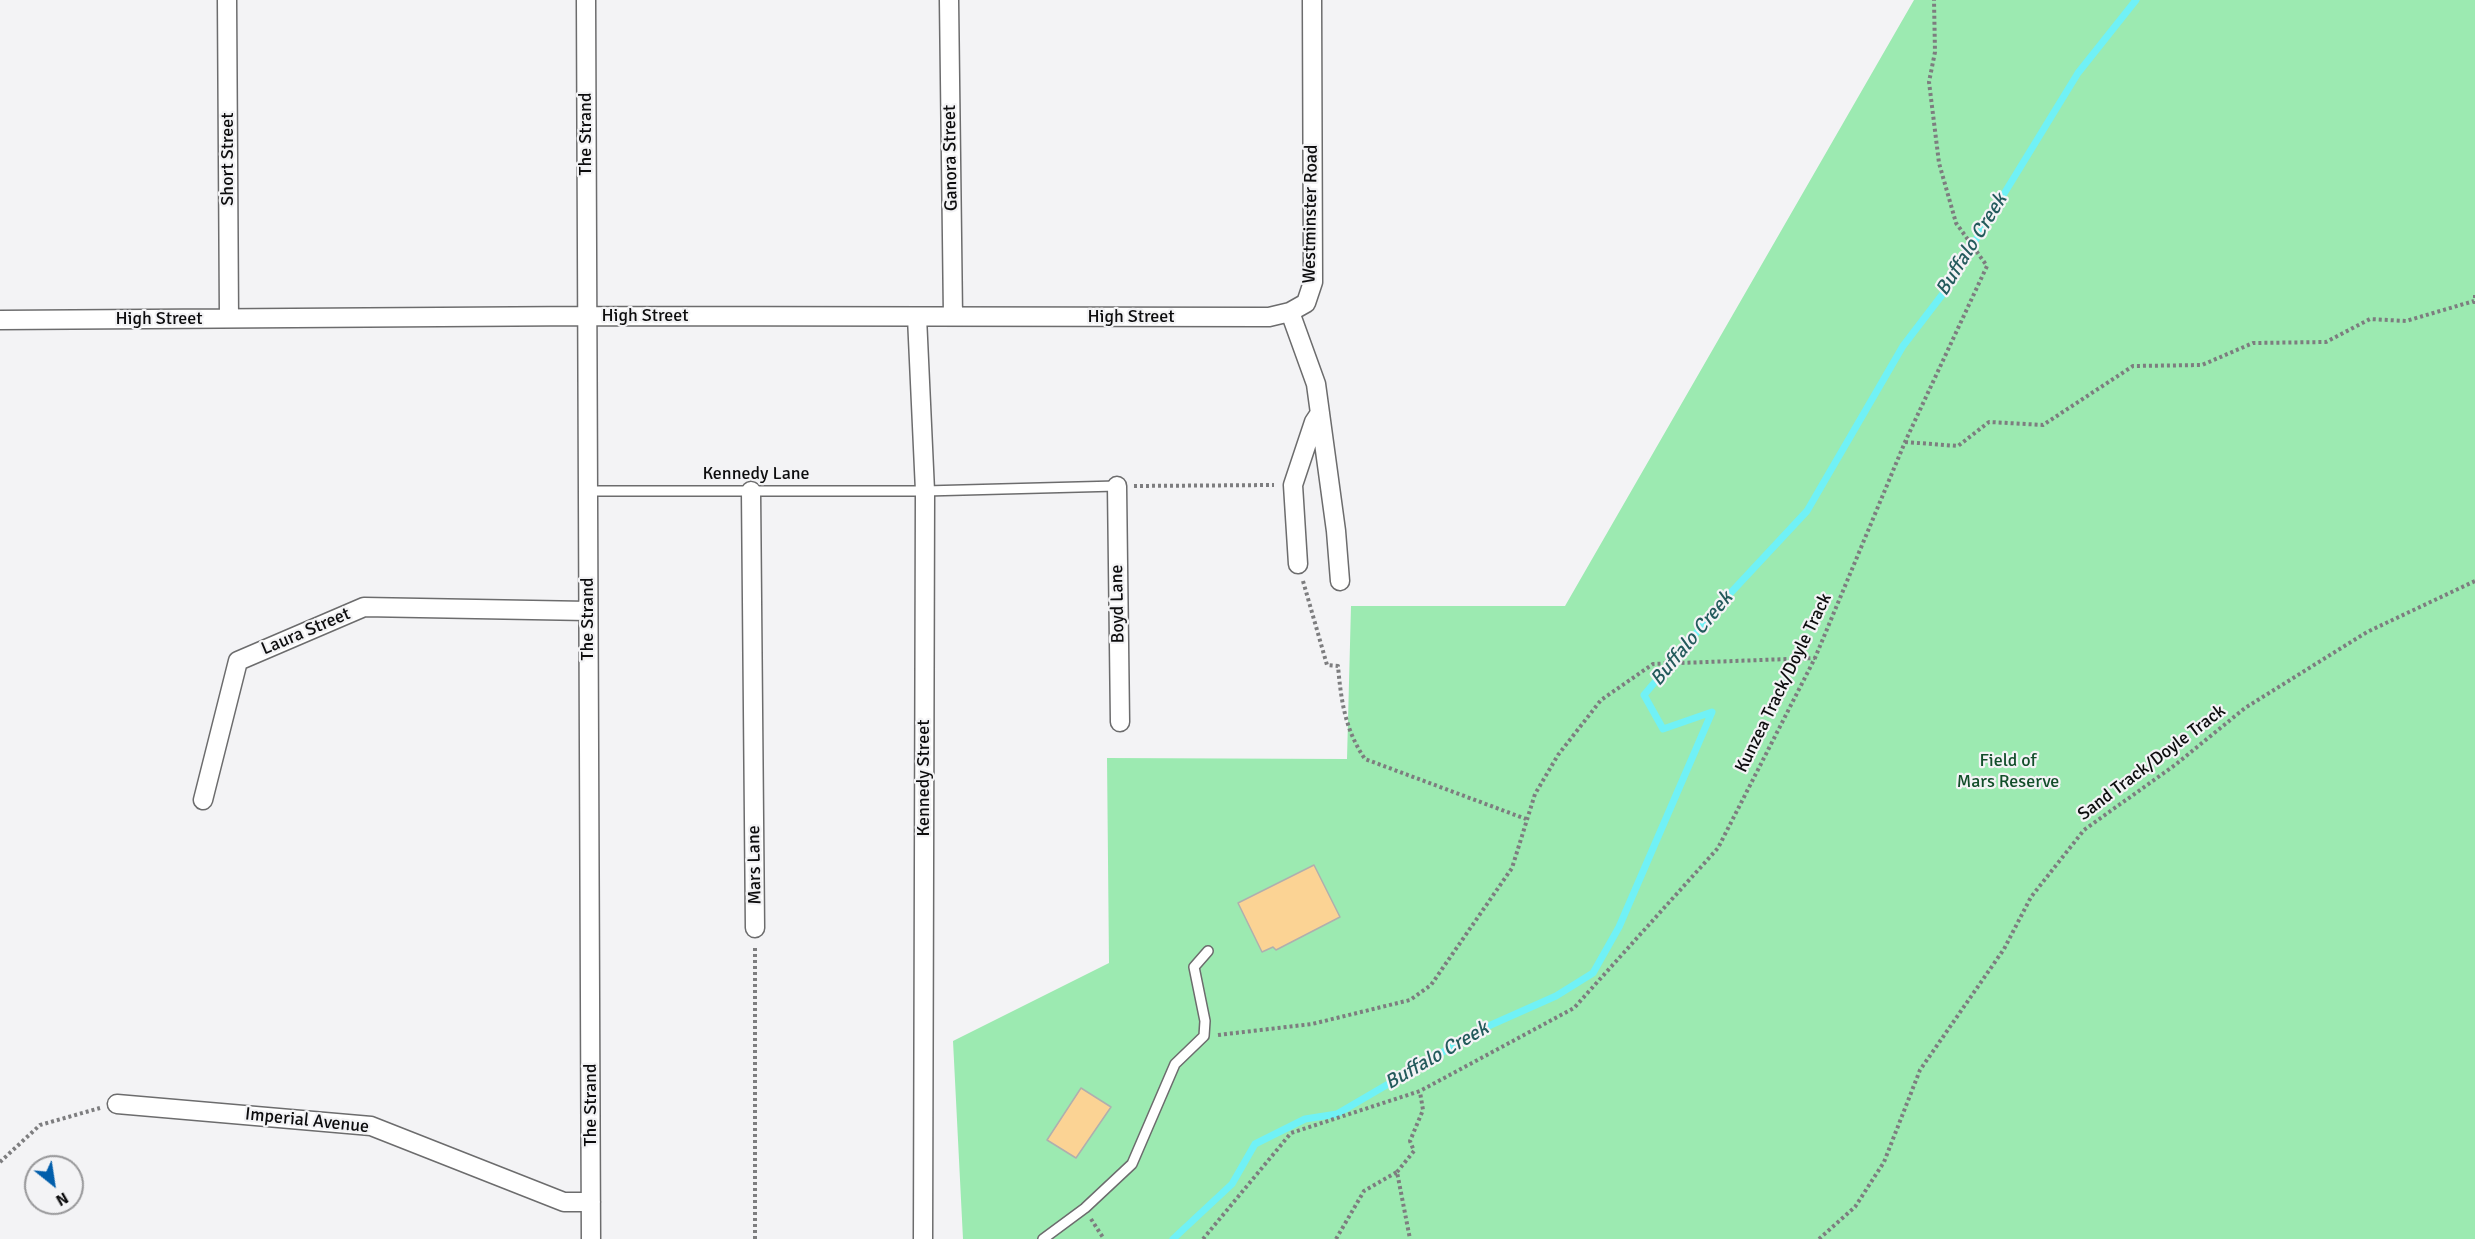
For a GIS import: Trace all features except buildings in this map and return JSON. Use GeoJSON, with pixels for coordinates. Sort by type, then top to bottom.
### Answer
{"type":"FeatureCollection","features":[{"type":"Feature","properties":{"kind":"street","name":"Short Street"},"geometry":{"type":"LineString","coordinates":[[228,0],[229,318]]}},
{"type":"Feature","properties":{"kind":"street","name":"The Strand"},"geometry":{"type":"LineString","coordinates":[[586,0],[591,1239]]}},
{"type":"Feature","properties":{"kind":"street","name":"Ganora Street"},"geometry":{"type":"LineString","coordinates":[[950,0],[953,316]]}},
{"type":"Feature","properties":{"kind":"street","name":"Westminster Road"},"geometry":{"type":"LineString","coordinates":[[1290,312],[1306,303],[1313,282],[1312,0]]}},
{"type":"Feature","properties":{"kind":"street","name":"High Street"},"geometry":{"type":"LineString","coordinates":[[0,320],[587,316],[1269,317],[1290,312]]}},
{"type":"Feature","properties":{"kind":"street"},"geometry":{"type":"LineString","coordinates":[[1290,312],[1316,384],[1336,531],[1340,581]]}},
{"type":"Feature","properties":{"kind":"street","name":"Kennedy Street"},"geometry":{"type":"LineString","coordinates":[[917,317],[925,491],[923,1239]]}},
{"type":"Feature","properties":{"kind":"street"},"geometry":{"type":"LineString","coordinates":[[1298,564],[1293,485],[1314,422],[1320,413]]}},
{"type":"Feature","properties":{"kind":"street","name":"Boyd Lane"},"geometry":{"type":"LineString","coordinates":[[1117,486],[1120,722]]}},
{"type":"Feature","properties":{"kind":"street","name":"Mars Lane"},"geometry":{"type":"LineString","coordinates":[[751,491],[756,928]]}},
{"type":"Feature","properties":{"kind":"street","name":"Laura Street"},"geometry":{"type":"LineString","coordinates":[[203,800],[238,662],[364,607],[588,611]]}},
{"type":"Feature","properties":{"kind":"street","name":"Imperial Avenue"},"geometry":{"type":"LineString","coordinates":[[117,1104],[371,1126],[564,1202],[591,1202]]}},
{"type":"Feature","properties":{"kind":"lane"},"geometry":{"type":"LineString","coordinates":[[925,491],[1117,486]]}},
{"type":"Feature","properties":{"kind":"lane","name":"Kennedy Lane"},"geometry":{"type":"LineString","coordinates":[[588,491],[925,491]]}},
{"type":"Feature","properties":{"kind":"lane"},"geometry":{"type":"LineString","coordinates":[[1044,1239],[1085,1208],[1132,1164],[1175,1064],[1204,1036],[1205,1021],[1194,967],[1208,951]]}},
{"type":"Feature","properties":{"kind":"path","name":"Kunzea Track/Doyle Track"},"geometry":{"type":"LineString","coordinates":[[1203,1239],[1291,1133],[1420,1091],[1574,1008],[1718,848],[1815,658],[1905,442],[1987,266],[1956,223],[1939,163],[1929,82],[1935,52],[1934,0]]}},
{"type":"Feature","properties":{"kind":"path"},"geometry":{"type":"LineString","coordinates":[[1905,442],[1958,446],[1989,423],[2043,425],[2133,366],[2202,365],[2253,343],[2326,342],[2370,319],[2406,321],[2475,303],[2475,295]]}},
{"type":"Feature","properties":{"kind":"path"},"geometry":{"type":"LineString","coordinates":[[1117,486],[1293,485]]}},
{"type":"Feature","properties":{"kind":"path"},"geometry":{"type":"LineString","coordinates":[[1298,564],[1327,665],[1338,666],[1342,711],[1357,747],[1365,759],[1526,819]]}},
{"type":"Feature","properties":{"kind":"path","name":"Sand Track/Doyle Track"},"geometry":{"type":"LineString","coordinates":[[1819,1239],[1855,1207],[1861,1198],[1884,1162],[1920,1070],[2004,949],[2031,897],[2084,830],[2175,765],[2245,708],[2367,632],[2475,581]]}},
{"type":"Feature","properties":{"kind":"path"},"geometry":{"type":"LineString","coordinates":[[1204,1036],[1312,1024],[1410,1000],[1431,985],[1512,868],[1535,794],[1558,756],[1601,700],[1653,664],[1815,658]]}},
{"type":"Feature","properties":{"kind":"path","name":"Mars Lane"},"geometry":{"type":"LineString","coordinates":[[755,1239],[756,928]]}},
{"type":"Feature","properties":{"kind":"path"},"geometry":{"type":"LineString","coordinates":[[1336,1239],[1364,1191],[1397,1172],[1414,1151],[1410,1141],[1423,1110],[1420,1091]]}},
{"type":"Feature","properties":{"kind":"path"},"geometry":{"type":"LineString","coordinates":[[0,1162],[40,1125],[117,1104]]}},
{"type":"Feature","properties":{"kind":"path"},"geometry":{"type":"LineString","coordinates":[[1397,1172],[1410,1239]]}},
{"type":"Feature","properties":{"kind":"path"},"geometry":{"type":"LineString","coordinates":[[1085,1208],[1104,1239]]}},
{"type":"Feature","properties":{"kind":"green space","name":"Field of Mars Reserve"},"geometry":{"type":"Polygon","coordinates":[[[1914,0],[2475,0],[2475,1239],[963,1239],[953,1041],[1109,963],[1107,758],[1347,759],[1351,606],[1565,606],[1914,0]]]}},
{"type":"Feature","properties":{"kind":"waterway","name":"Buffalo Creek"},"geometry":{"type":"LineString","coordinates":[[1173,1239],[1232,1184],[1255,1144],[1305,1119],[1337,1114],[1484,1028],[1556,996],[1593,973],[1619,927],[1712,712],[1663,729],[1644,695],[1724,600],[1807,511],[1903,346],[1942,295],[2078,73],[2136,0]]}}]}
